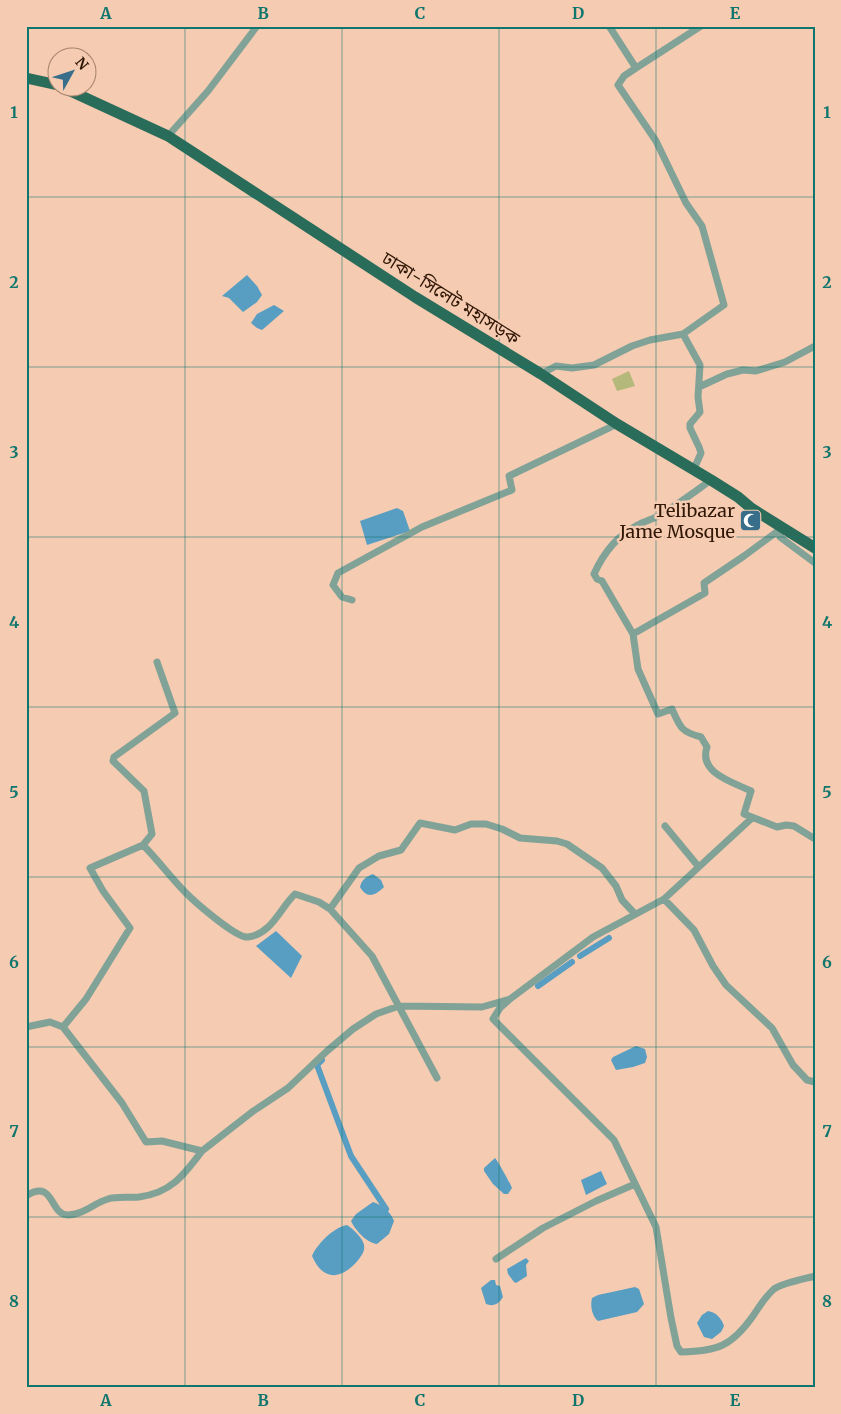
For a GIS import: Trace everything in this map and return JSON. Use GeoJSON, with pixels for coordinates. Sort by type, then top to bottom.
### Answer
{"type":"FeatureCollection","features":[{"type":"Feature","properties":{"kind":"highway"},"geometry":{"type":"LineString","coordinates":[[26,78],[48,83]]}},
{"type":"Feature","properties":{"kind":"highway","name":"ঢাকা-সিলেট মহাসড়ক"},"geometry":{"type":"LineString","coordinates":[[86,98],[168,136],[415,297],[617,424],[694,469],[815,548]]}},
{"type":"Feature","properties":{"kind":"highway"},"geometry":{"type":"LineString","coordinates":[[738,497],[755,503],[815,539]]}},
{"type":"Feature","properties":{"kind":"street"},"geometry":{"type":"LineString","coordinates":[[168,136],[208,91],[258,26]]}},
{"type":"Feature","properties":{"kind":"street"},"geometry":{"type":"LineString","coordinates":[[609,26],[636,68]]}},
{"type":"Feature","properties":{"kind":"street"},"geometry":{"type":"LineString","coordinates":[[540,374],[556,366],[572,368],[594,365],[632,346],[650,340],[683,334],[724,305],[702,226],[686,203],[656,141],[618,86],[624,76],[701,26]]}},
{"type":"Feature","properties":{"kind":"street"},"geometry":{"type":"LineString","coordinates":[[683,334],[700,365],[698,388],[700,412],[690,424],[701,453],[694,469]]}},
{"type":"Feature","properties":{"kind":"street"},"geometry":{"type":"LineString","coordinates":[[698,388],[727,374],[743,370],[756,371],[785,362],[815,346]]}},
{"type":"Feature","properties":{"kind":"street"},"geometry":{"type":"LineString","coordinates":[[352,600],[342,597],[333,584],[338,573],[422,527],[512,490],[509,476],[617,424]]}},
{"type":"Feature","properties":{"kind":"street"},"geometry":{"type":"LineString","coordinates":[[711,480],[663,512],[624,534],[600,562],[594,574],[597,579],[602,581],[633,634],[638,669],[658,714],[672,709],[680,728],[701,737],[707,747],[704,755],[709,766],[717,775],[751,791],[744,814],[777,827],[794,826],[815,839]]}},
{"type":"Feature","properties":{"kind":"street"},"geometry":{"type":"LineString","coordinates":[[633,634],[705,593],[704,583],[782,528]]}},
{"type":"Feature","properties":{"kind":"street"},"geometry":{"type":"LineString","coordinates":[[782,528],[780,537],[815,563]]}},
{"type":"Feature","properties":{"kind":"street"},"geometry":{"type":"LineString","coordinates":[[63,1027],[86,999],[130,928],[103,891],[90,868],[143,845],[152,834],[144,791],[113,761],[114,756],[175,713],[157,662]]}},
{"type":"Feature","properties":{"kind":"street"},"geometry":{"type":"LineString","coordinates":[[752,818],[664,898],[593,937],[510,999],[500,1008],[493,1019],[614,1140],[656,1226],[673,1327],[680,1352],[708,1350],[732,1341],[741,1333],[763,1300],[776,1288],[815,1276]]}},
{"type":"Feature","properties":{"kind":"street"},"geometry":{"type":"LineString","coordinates":[[330,909],[359,868],[379,856],[401,850],[420,823],[455,830],[471,824],[486,824],[520,838],[557,841],[567,844],[602,868],[616,886],[622,900],[635,914]]}},
{"type":"Feature","properties":{"kind":"street"},"geometry":{"type":"LineString","coordinates":[[665,826],[698,866]]}},
{"type":"Feature","properties":{"kind":"street"},"geometry":{"type":"LineString","coordinates":[[143,845],[186,892],[217,920],[242,937],[249,937],[272,923],[295,894],[319,902],[330,909],[372,956],[392,997],[399,1006],[437,1078]]}},
{"type":"Feature","properties":{"kind":"street"},"geometry":{"type":"LineString","coordinates":[[664,898],[694,930],[713,966],[726,984],[772,1028],[793,1066],[807,1080],[815,1082]]}},
{"type":"Feature","properties":{"kind":"street"},"geometry":{"type":"LineString","coordinates":[[26,1196],[35,1191],[42,1191],[47,1194],[61,1212],[67,1215],[82,1212],[108,1199],[141,1196],[167,1189],[185,1173],[202,1151],[252,1112],[288,1088],[354,1029],[376,1014],[399,1006],[482,1007],[510,999]]}},
{"type":"Feature","properties":{"kind":"street"},"geometry":{"type":"LineString","coordinates":[[26,1027],[50,1022],[63,1027],[122,1103],[146,1142],[162,1141],[202,1151]]}},
{"type":"Feature","properties":{"kind":"street"},"geometry":{"type":"LineString","coordinates":[[496,1259],[543,1228],[635,1184]]}},
{"type":"Feature","properties":{"kind":"green space"},"geometry":{"type":"Polygon","coordinates":[[[629,371],[635,386],[617,391],[612,379],[629,371]]]}},
{"type":"Feature","properties":{"kind":"water"},"geometry":{"type":"Polygon","coordinates":[[[247,275],[262,295],[257,302],[243,312],[229,298],[222,296],[247,275]]]}},
{"type":"Feature","properties":{"kind":"water"},"geometry":{"type":"Polygon","coordinates":[[[274,305],[284,311],[262,330],[251,323],[257,314],[274,305]]]}},
{"type":"Feature","properties":{"kind":"water"},"geometry":{"type":"Polygon","coordinates":[[[397,508],[403,511],[410,531],[367,545],[360,521],[397,508]]]}},
{"type":"Feature","properties":{"kind":"water"},"geometry":{"type":"Polygon","coordinates":[[[373,874],[381,880],[384,887],[374,894],[368,895],[360,887],[365,879],[373,874]]]}},
{"type":"Feature","properties":{"kind":"water"},"geometry":{"type":"Polygon","coordinates":[[[276,931],[302,956],[291,978],[256,946],[276,931]]]}},
{"type":"Feature","properties":{"kind":"water"},"geometry":{"type":"Polygon","coordinates":[[[636,1046],[645,1049],[647,1057],[645,1063],[616,1070],[611,1060],[613,1057],[636,1046]]]}},
{"type":"Feature","properties":{"kind":"water"},"geometry":{"type":"Polygon","coordinates":[[[495,1158],[512,1188],[508,1194],[504,1194],[493,1184],[484,1171],[484,1168],[495,1158]]]}},
{"type":"Feature","properties":{"kind":"water"},"geometry":{"type":"Polygon","coordinates":[[[601,1171],[607,1184],[586,1195],[581,1180],[601,1171]]]}},
{"type":"Feature","properties":{"kind":"water"},"geometry":{"type":"Polygon","coordinates":[[[373,1202],[386,1209],[394,1221],[389,1234],[377,1244],[362,1236],[351,1221],[356,1214],[373,1202]]]}},
{"type":"Feature","properties":{"kind":"water"},"geometry":{"type":"Polygon","coordinates":[[[347,1225],[362,1239],[364,1245],[363,1253],[353,1266],[346,1271],[340,1274],[327,1274],[316,1264],[312,1256],[326,1237],[342,1226],[347,1225]]]}},
{"type":"Feature","properties":{"kind":"water"},"geometry":{"type":"Polygon","coordinates":[[[526,1258],[529,1261],[526,1265],[527,1276],[516,1283],[508,1274],[507,1269],[526,1258]]]}},
{"type":"Feature","properties":{"kind":"water"},"geometry":{"type":"Polygon","coordinates":[[[491,1280],[495,1280],[496,1285],[500,1286],[503,1297],[498,1303],[493,1305],[486,1304],[481,1288],[491,1280]]]}},
{"type":"Feature","properties":{"kind":"water"},"geometry":{"type":"Polygon","coordinates":[[[635,1287],[639,1289],[644,1304],[637,1312],[598,1321],[596,1319],[592,1311],[592,1298],[635,1287]]]}},
{"type":"Feature","properties":{"kind":"water"},"geometry":{"type":"Polygon","coordinates":[[[708,1311],[718,1316],[724,1326],[721,1332],[712,1339],[704,1337],[697,1323],[702,1315],[708,1311]]]}},
{"type":"Feature","properties":{"kind":"waterway"},"geometry":{"type":"LineString","coordinates":[[580,956],[609,938]]}},
{"type":"Feature","properties":{"kind":"waterway"},"geometry":{"type":"LineString","coordinates":[[538,986],[572,962]]}},
{"type":"Feature","properties":{"kind":"waterway"},"geometry":{"type":"LineString","coordinates":[[322,1060],[317,1065],[351,1156],[386,1209]]}},
{"type":"Feature","properties":{"kind":"place","name":"Telibazar Jame Mosque"},"geometry":{"type":"Point","coordinates":[751,520]}}]}
